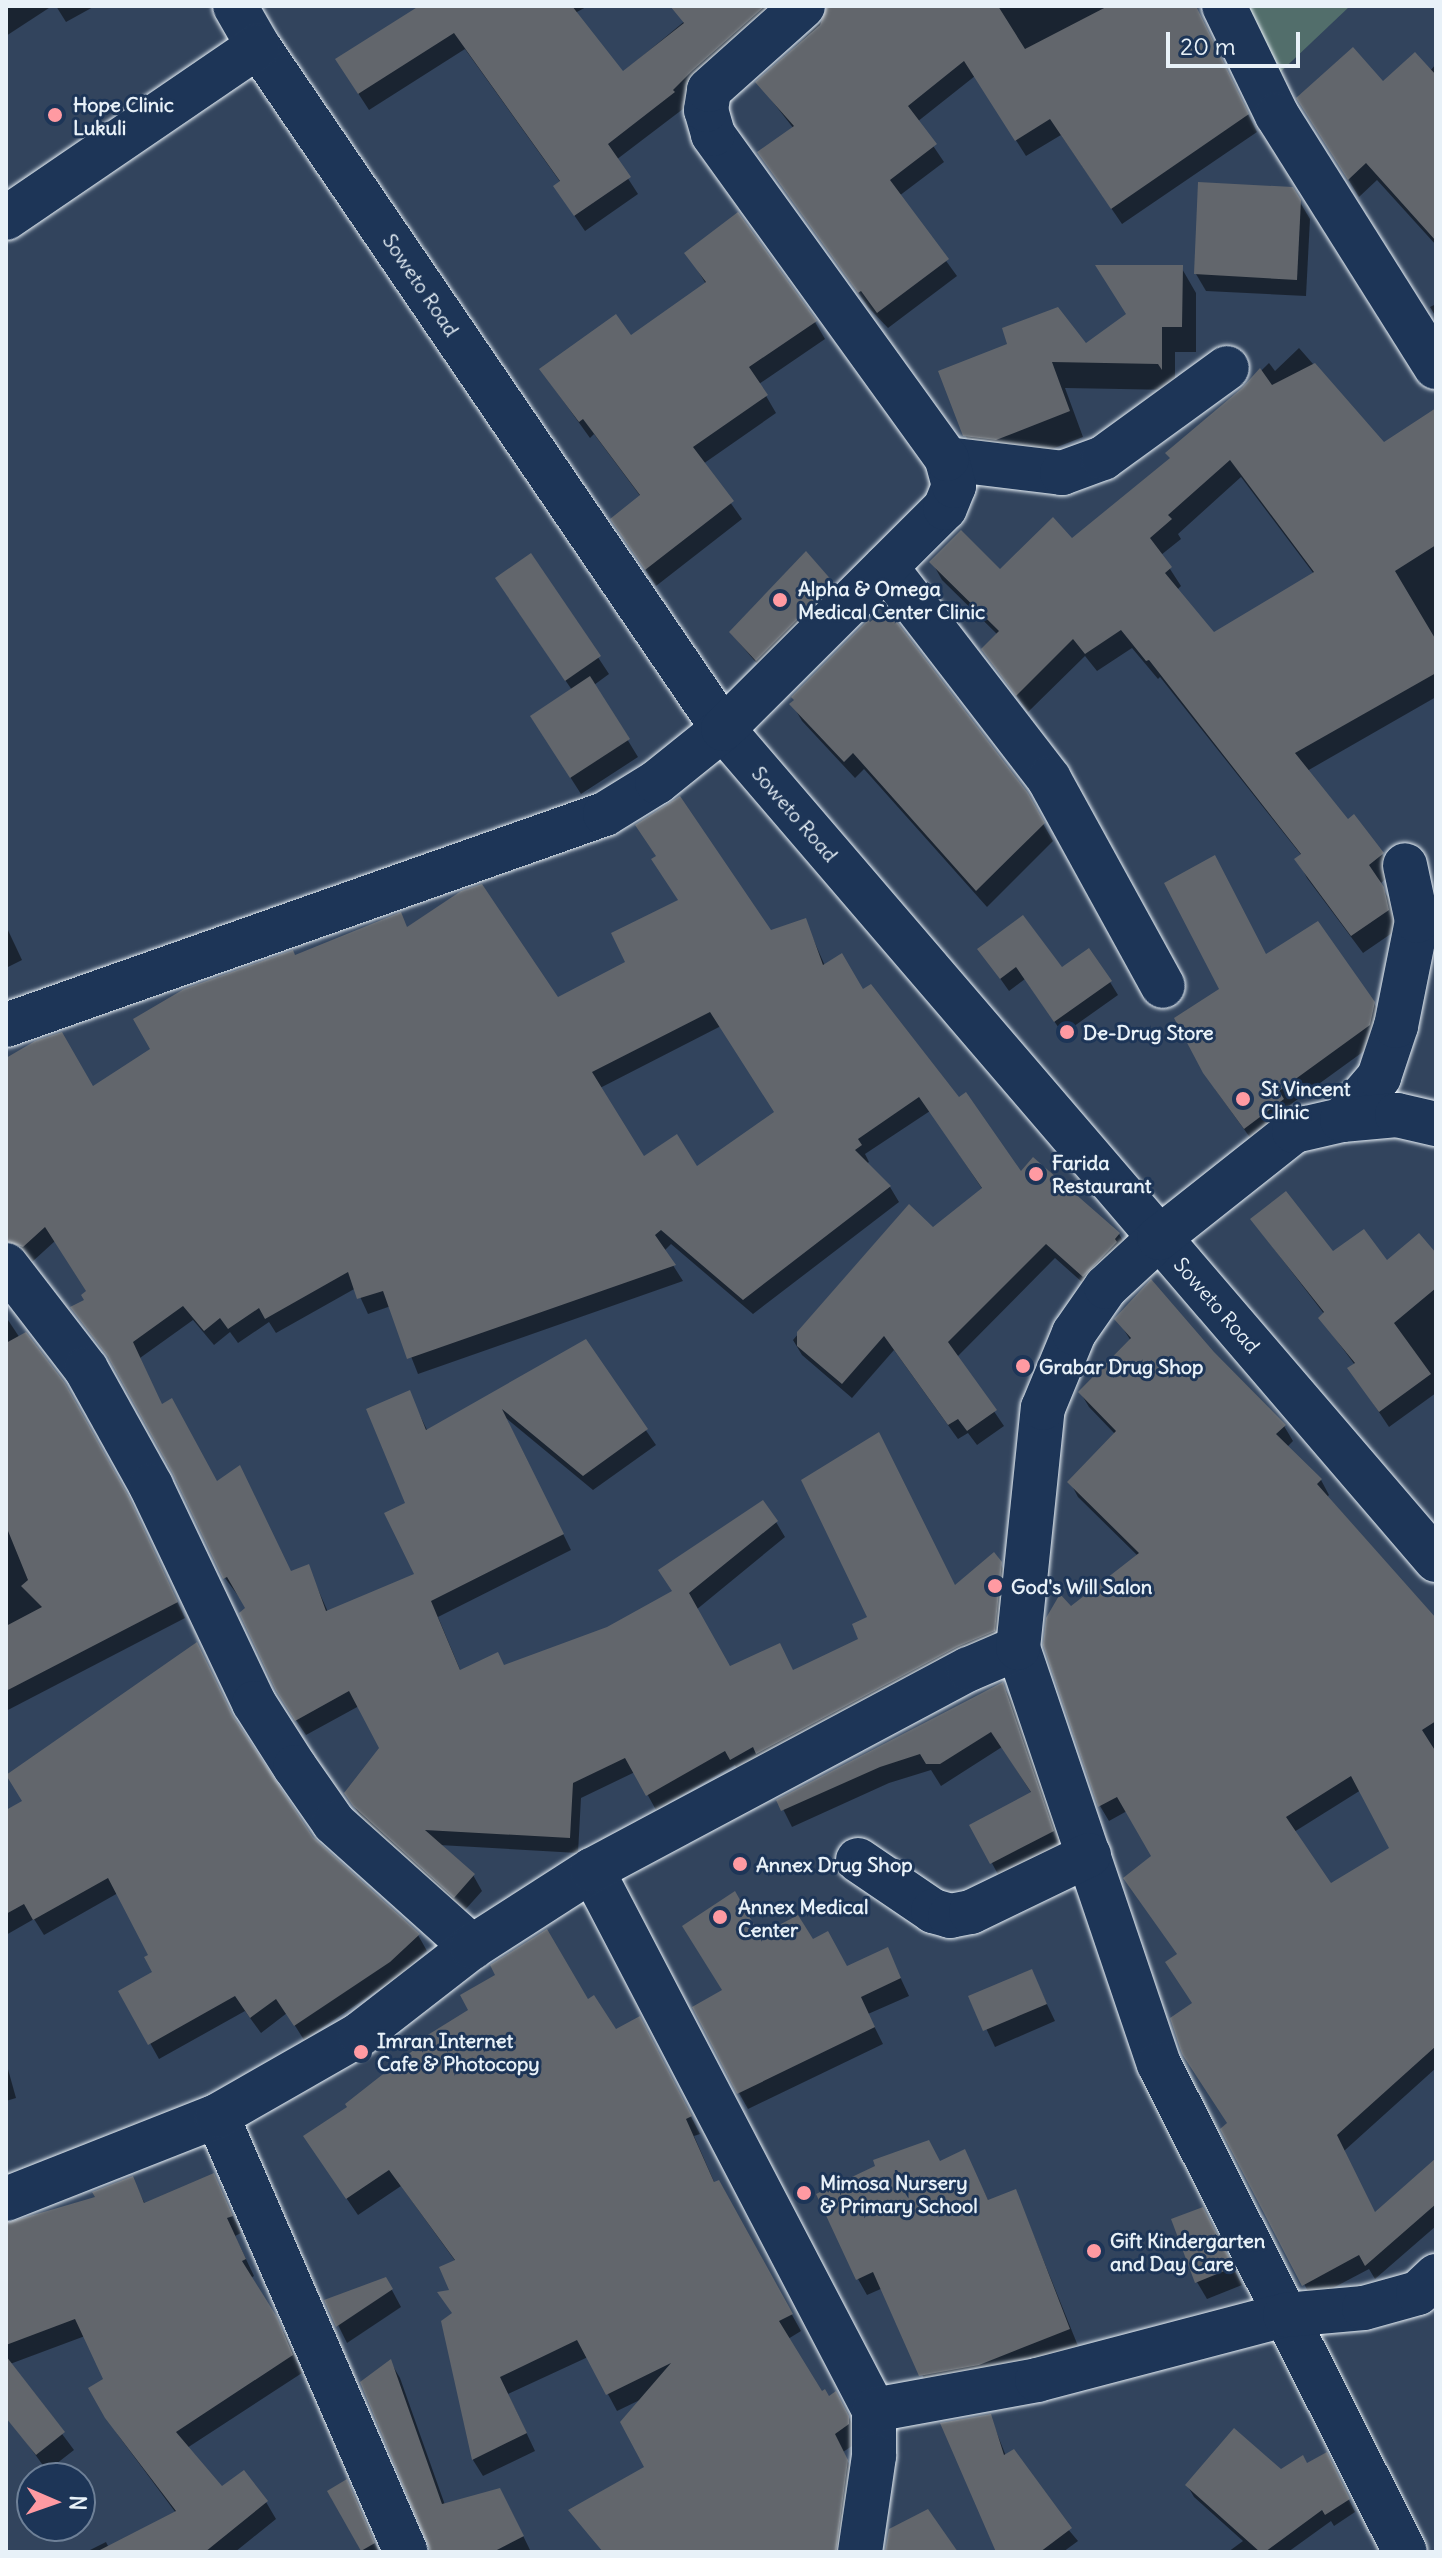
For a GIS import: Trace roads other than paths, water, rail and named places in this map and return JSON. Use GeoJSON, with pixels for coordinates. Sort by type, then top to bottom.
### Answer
{"type":"FeatureCollection","features":[{"type":"Feature","properties":{"kind":"street","name":"Soweto Road"},"geometry":{"type":"LineString","coordinates":[[235,6],[258,46],[723,729],[1436,1560]]}},
{"type":"Feature","properties":{"kind":"street"},"geometry":{"type":"LineString","coordinates":[[6,1025],[605,814],[657,782],[723,729],[945,508],[954,486],[947,459],[713,134],[706,110],[709,90],[803,6]]}},
{"type":"Feature","properties":{"kind":"street"},"geometry":{"type":"LineString","coordinates":[[1224,6],[1277,115],[1436,367]]}},
{"type":"Feature","properties":{"kind":"street"},"geometry":{"type":"LineString","coordinates":[[6,218],[258,46]]}},
{"type":"Feature","properties":{"kind":"street"},"geometry":{"type":"LineString","coordinates":[[947,459],[1062,473],[1103,458],[1227,368]]}},
{"type":"Feature","properties":{"kind":"street"},"geometry":{"type":"LineString","coordinates":[[886,567],[1049,779],[1163,986]]}},
{"type":"Feature","properties":{"kind":"street"},"geometry":{"type":"LineString","coordinates":[[1342,1120],[1379,1077],[1396,1026],[1417,921],[1405,865]]}},
{"type":"Feature","properties":{"kind":"street"},"geometry":{"type":"LineString","coordinates":[[1405,2552],[1159,2064],[1089,1855],[1036,1711],[1018,1648],[1043,1408],[1074,1333],[1106,1287],[1159,1238],[1294,1131],[1342,1120],[1397,1115],[1436,1124]]}},
{"type":"Feature","properties":{"kind":"street"},"geometry":{"type":"LineString","coordinates":[[6,1265],[86,1369],[151,1486],[254,1703],[295,1767],[334,1823],[472,1947]]}},
{"type":"Feature","properties":{"kind":"street"},"geometry":{"type":"LineString","coordinates":[[6,2199],[217,2116],[360,2034],[472,1947],[592,1870],[969,1669],[1018,1648]]}},
{"type":"Feature","properties":{"kind":"street"},"geometry":{"type":"LineString","coordinates":[[858,1860],[933,1911],[950,1916],[971,1912],[1089,1855]]}},
{"type":"Feature","properties":{"kind":"street"},"geometry":{"type":"LineString","coordinates":[[592,1870],[874,2410],[874,2456],[860,2552]]}},
{"type":"Feature","properties":{"kind":"street"},"geometry":{"type":"LineString","coordinates":[[217,2116],[406,2552]]}},
{"type":"Feature","properties":{"kind":"street"},"geometry":{"type":"LineString","coordinates":[[874,2410],[1037,2380],[1285,2315],[1364,2308],[1418,2293],[1436,2276]]}},
{"type":"Feature","properties":{"kind":"place","name":"Hope Clinic Lukuli"},"geometry":{"type":"Point","coordinates":[55,115]}},
{"type":"Feature","properties":{"kind":"place","name":"Alpha & Omega Medical Center Clinic"},"geometry":{"type":"Point","coordinates":[780,600]}},
{"type":"Feature","properties":{"kind":"place","name":"De-Drug Store"},"geometry":{"type":"Point","coordinates":[1067,1032]}},
{"type":"Feature","properties":{"kind":"place","name":"St Vincent Clinic"},"geometry":{"type":"Point","coordinates":[1243,1099]}},
{"type":"Feature","properties":{"kind":"place","name":"Farida Restaurant"},"geometry":{"type":"Point","coordinates":[1036,1174]}},
{"type":"Feature","properties":{"kind":"place","name":"Grabar Drug Shop"},"geometry":{"type":"Point","coordinates":[1023,1366]}},
{"type":"Feature","properties":{"kind":"place","name":"God's Will Salon"},"geometry":{"type":"Point","coordinates":[995,1586]}},
{"type":"Feature","properties":{"kind":"place","name":"Annex Drug Shop"},"geometry":{"type":"Point","coordinates":[740,1864]}},
{"type":"Feature","properties":{"kind":"place","name":"Annex Medical Center"},"geometry":{"type":"Point","coordinates":[720,1917]}},
{"type":"Feature","properties":{"kind":"place","name":"Imran Internet Cafe & Photocopy"},"geometry":{"type":"Point","coordinates":[361,2052]}},
{"type":"Feature","properties":{"kind":"place","name":"Mimosa Nursery & Primary School"},"geometry":{"type":"Point","coordinates":[804,2193]}},
{"type":"Feature","properties":{"kind":"place","name":"Gift Kindergarten and Day Care"},"geometry":{"type":"Point","coordinates":[1094,2251]}}]}
